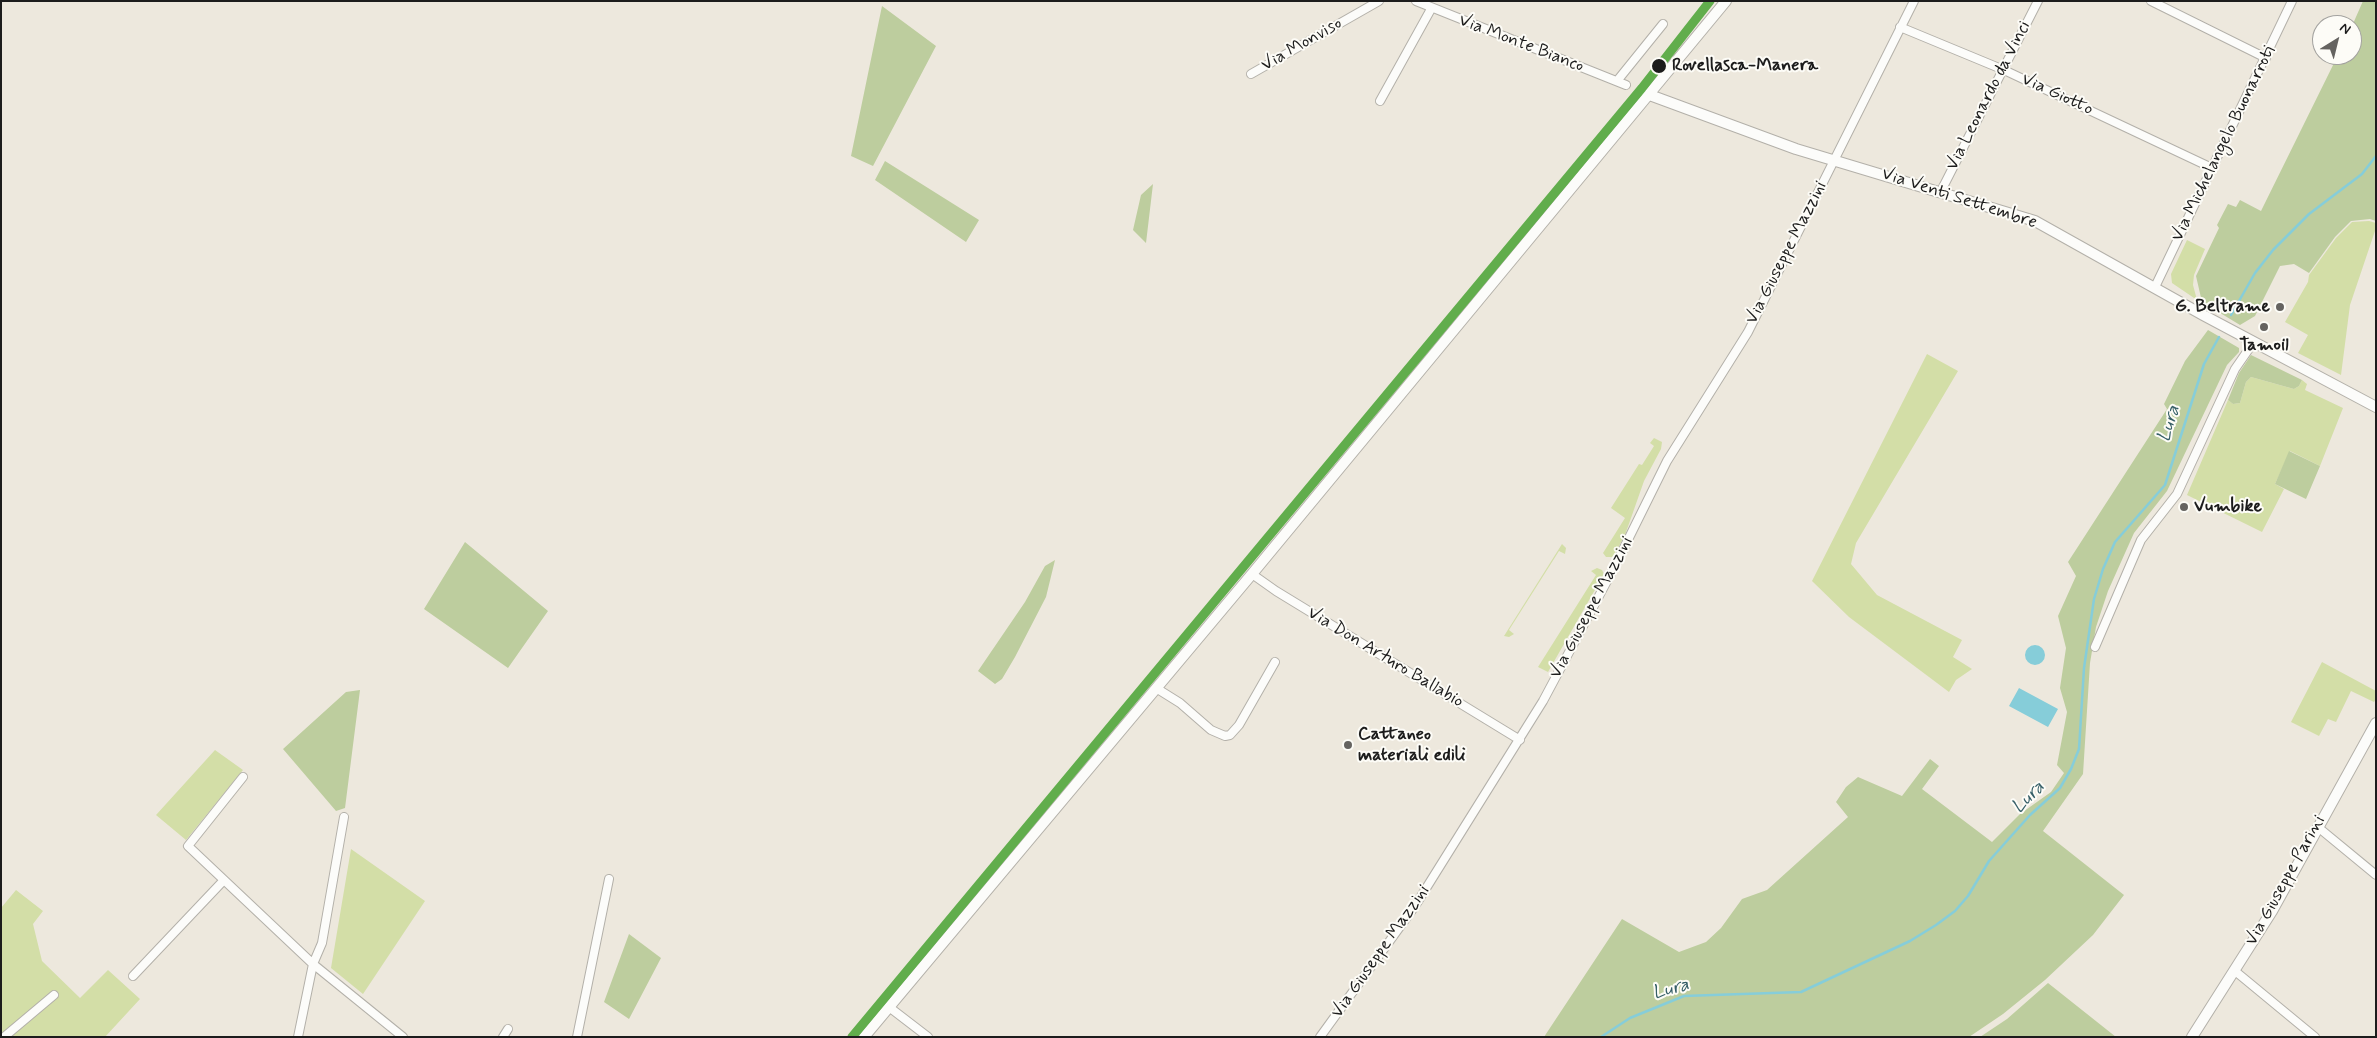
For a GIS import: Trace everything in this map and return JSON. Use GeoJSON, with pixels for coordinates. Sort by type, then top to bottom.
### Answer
{"type":"FeatureCollection","features":[{"type":"Feature","properties":{"kind":"street","name":"Via Monviso"},"geometry":{"type":"LineString","coordinates":[[1251,74],[1379,1]]}},
{"type":"Feature","properties":{"kind":"street","name":"Via Monte Bianco"},"geometry":{"type":"LineString","coordinates":[[1416,1],[1431,9],[1626,85]]}},
{"type":"Feature","properties":{"kind":"street"},"geometry":{"type":"LineString","coordinates":[[864,1037],[1252,574],[1726,1]]}},
{"type":"Feature","properties":{"kind":"street","name":"Via Giuseppe Mazzini"},"geometry":{"type":"LineString","coordinates":[[1320,1037],[1416,906],[1520,740],[1614,570],[1667,461],[1748,332],[1914,1]]}},
{"type":"Feature","properties":{"kind":"street","name":"Via Leonardo da Vinci"},"geometry":{"type":"LineString","coordinates":[[1941,191],[2038,1]]}},
{"type":"Feature","properties":{"kind":"street"},"geometry":{"type":"LineString","coordinates":[[2151,1],[2164,4],[2266,58]]}},
{"type":"Feature","properties":{"kind":"street","name":"Via Michelangelo Buonarroti"},"geometry":{"type":"LineString","coordinates":[[2155,287],[2292,1]]}},
{"type":"Feature","properties":{"kind":"street"},"geometry":{"type":"LineString","coordinates":[[1380,101],[1431,9]]}},
{"type":"Feature","properties":{"kind":"street"},"geometry":{"type":"LineString","coordinates":[[1617,81],[1663,24]]}},
{"type":"Feature","properties":{"kind":"street","name":"Via Giotto"},"geometry":{"type":"LineString","coordinates":[[1900,27],[2004,70],[2212,168]]}},
{"type":"Feature","properties":{"kind":"street","name":"Via Venti Settembre"},"geometry":{"type":"LineString","coordinates":[[1648,94],[1796,149],[2036,221],[2253,342],[2376,407]]}},
{"type":"Feature","properties":{"kind":"street"},"geometry":{"type":"LineString","coordinates":[[2095,647],[2141,540],[2176,494],[2235,369],[2253,342]]}},
{"type":"Feature","properties":{"kind":"street","name":"Via Don Arturo Ballabio"},"geometry":{"type":"LineString","coordinates":[[1252,574],[1276,591],[1520,740]]}},
{"type":"Feature","properties":{"kind":"street"},"geometry":{"type":"LineString","coordinates":[[1156,688],[1180,703],[1211,730],[1225,736],[1230,734],[1239,725],[1275,662]]}},
{"type":"Feature","properties":{"kind":"street","name":"Via Giuseppe Parini"},"geometry":{"type":"LineString","coordinates":[[2192,1037],[2235,971],[2319,828],[2326,811],[2376,723]]}},
{"type":"Feature","properties":{"kind":"street"},"geometry":{"type":"LineString","coordinates":[[243,777],[188,846],[313,964],[403,1037]]}},
{"type":"Feature","properties":{"kind":"street"},"geometry":{"type":"LineString","coordinates":[[298,1037],[313,964],[322,942],[344,817]]}},
{"type":"Feature","properties":{"kind":"street"},"geometry":{"type":"LineString","coordinates":[[2319,828],[2376,875]]}},
{"type":"Feature","properties":{"kind":"street"},"geometry":{"type":"LineString","coordinates":[[577,1037],[609,879]]}},
{"type":"Feature","properties":{"kind":"street"},"geometry":{"type":"LineString","coordinates":[[133,976],[224,880]]}},
{"type":"Feature","properties":{"kind":"street"},"geometry":{"type":"LineString","coordinates":[[2235,971],[2315,1037]]}},
{"type":"Feature","properties":{"kind":"street"},"geometry":{"type":"LineString","coordinates":[[4,1037],[54,995]]}},
{"type":"Feature","properties":{"kind":"street"},"geometry":{"type":"LineString","coordinates":[[889,1007],[928,1037]]}},
{"type":"Feature","properties":{"kind":"street"},"geometry":{"type":"LineString","coordinates":[[503,1037],[508,1030]]}},
{"type":"Feature","properties":{"kind":"green space"},"geometry":{"type":"Polygon","coordinates":[[[2363,1],[2376,1],[2376,221],[2370,219],[2351,221],[2335,237],[2309,273],[2294,264],[2280,266],[2255,316],[2240,325],[2202,302],[2196,276],[2219,228],[2217,225],[2228,204],[2236,207],[2240,200],[2261,211],[2333,65],[2362,65],[2362,15],[2357,15],[2363,1]]]}},
{"type":"Feature","properties":{"kind":"green space"},"geometry":{"type":"Polygon","coordinates":[[[882,6],[936,46],[873,166],[851,156],[882,6]]]}},
{"type":"Feature","properties":{"kind":"green space"},"geometry":{"type":"Polygon","coordinates":[[[885,161],[979,220],[966,242],[875,180],[885,161]]]}},
{"type":"Feature","properties":{"kind":"green space"},"geometry":{"type":"Polygon","coordinates":[[[1153,184],[1146,243],[1133,230],[1141,195],[1153,184]]]}},
{"type":"Feature","properties":{"kind":"green space"},"geometry":{"type":"Polygon","coordinates":[[[2369,221],[2376,223],[2376,228],[2350,305],[2341,375],[2298,353],[2308,335],[2285,322],[2308,282],[2309,275],[2336,238],[2352,222],[2369,221]]]}},
{"type":"Feature","properties":{"kind":"green space"},"geometry":{"type":"Polygon","coordinates":[[[2187,240],[2205,249],[2194,275],[2193,285],[2197,300],[2172,283],[2171,274],[2187,240]]]}},
{"type":"Feature","properties":{"kind":"green space"},"geometry":{"type":"Polygon","coordinates":[[[2208,330],[2239,348],[2239,352],[2227,365],[2167,491],[2134,533],[2108,591],[2096,627],[2090,663],[2083,774],[2043,831],[2124,895],[2093,935],[2045,980],[2003,1014],[1969,1037],[1544,1037],[1622,919],[1679,952],[1706,942],[1721,928],[1742,899],[1767,890],[1848,817],[1836,802],[1846,787],[1858,777],[1902,796],[1930,759],[1939,766],[1922,789],[1992,842],[2020,814],[2051,792],[2064,773],[2057,765],[2067,712],[2060,688],[2066,648],[2058,616],[2076,576],[2068,562],[2167,409],[2164,404],[2185,361],[2208,330]]]}},
{"type":"Feature","properties":{"kind":"green space"},"geometry":{"type":"Polygon","coordinates":[[[1927,354],[1958,371],[1856,543],[1851,564],[1877,595],[1962,640],[1953,657],[1972,669],[1956,680],[1949,692],[1849,617],[1812,581],[1927,354]]]}},
{"type":"Feature","properties":{"kind":"green space"},"geometry":{"type":"Polygon","coordinates":[[[2251,355],[2302,380],[2299,386],[2294,389],[2251,377],[2246,382],[2240,403],[2233,404],[2228,400],[2239,373],[2251,355]]]}},
{"type":"Feature","properties":{"kind":"green space"},"geometry":{"type":"Polygon","coordinates":[[[2251,377],[2294,389],[2299,386],[2302,380],[2307,384],[2305,390],[2343,408],[2320,466],[2290,451],[2275,484],[2284,489],[2262,532],[2187,495],[2228,400],[2233,404],[2240,403],[2246,382],[2251,377]]]}},
{"type":"Feature","properties":{"kind":"green space"},"geometry":{"type":"Polygon","coordinates":[[[1654,438],[1662,442],[1661,449],[1644,481],[1625,535],[1613,557],[1606,557],[1603,553],[1625,518],[1611,508],[1639,464],[1642,465],[1654,446],[1650,443],[1654,438]]]}},
{"type":"Feature","properties":{"kind":"green space"},"geometry":{"type":"Polygon","coordinates":[[[2289,451],[2320,466],[2306,499],[2275,484],[2289,451]]]}},
{"type":"Feature","properties":{"kind":"green space"},"geometry":{"type":"Polygon","coordinates":[[[465,542],[548,611],[508,668],[424,609],[465,542]]]}},
{"type":"Feature","properties":{"kind":"green space"},"geometry":{"type":"Polygon","coordinates":[[[1562,544],[1566,548],[1565,554],[1559,551],[1509,630],[1514,634],[1509,637],[1504,636],[1562,544]]]}},
{"type":"Feature","properties":{"kind":"green space"},"geometry":{"type":"Polygon","coordinates":[[[1055,560],[1046,597],[1015,657],[1002,679],[995,684],[978,671],[1025,602],[1045,566],[1055,560]]]}},
{"type":"Feature","properties":{"kind":"green space"},"geometry":{"type":"Polygon","coordinates":[[[1597,568],[1602,570],[1604,574],[1548,672],[1538,667],[1596,575],[1591,571],[1597,568]]]}},
{"type":"Feature","properties":{"kind":"green space"},"geometry":{"type":"Polygon","coordinates":[[[2322,662],[2376,691],[2376,699],[2374,702],[2351,691],[2336,722],[2328,719],[2319,736],[2291,722],[2322,662]]]}},
{"type":"Feature","properties":{"kind":"green space"},"geometry":{"type":"Polygon","coordinates":[[[360,690],[345,808],[336,811],[283,749],[346,692],[360,690]]]}},
{"type":"Feature","properties":{"kind":"green space"},"geometry":{"type":"Polygon","coordinates":[[[215,750],[243,770],[186,840],[156,815],[215,750]]]}},
{"type":"Feature","properties":{"kind":"green space"},"geometry":{"type":"Polygon","coordinates":[[[351,849],[425,901],[363,994],[331,968],[351,849]]]}},
{"type":"Feature","properties":{"kind":"green space"},"geometry":{"type":"Polygon","coordinates":[[[16,890],[43,911],[33,924],[42,961],[80,998],[108,970],[140,999],[105,1037],[1,1037],[1,908],[16,890]]]}},
{"type":"Feature","properties":{"kind":"green space"},"geometry":{"type":"Polygon","coordinates":[[[629,934],[661,958],[629,1019],[604,1002],[629,934]]]}},
{"type":"Feature","properties":{"kind":"green space"},"geometry":{"type":"Polygon","coordinates":[[[2048,983],[2116,1037],[1980,1037],[2007,1019],[2048,983]]]}},
{"type":"Feature","properties":{"kind":"water"},"geometry":{"type":"Polygon","coordinates":[[[2035,645],[2042,648],[2045,655],[2042,662],[2035,665],[2028,662],[2025,655],[2028,648],[2035,645]]]}},
{"type":"Feature","properties":{"kind":"water"},"geometry":{"type":"Polygon","coordinates":[[[2019,688],[2058,709],[2048,727],[2009,706],[2019,688]]]}},
{"type":"Feature","properties":{"kind":"waterway","name":"Lura"},"geometry":{"type":"LineString","coordinates":[[2231,315],[2255,273],[2273,250],[2309,214],[2362,174],[2376,156]]}},
{"type":"Feature","properties":{"kind":"waterway","name":"Lura"},"geometry":{"type":"LineString","coordinates":[[1601,1037],[1630,1018],[1684,996],[1801,992],[1910,941],[1955,911],[1968,896],[1989,861],[2030,815],[2060,788],[2071,769],[2079,749],[2084,668],[2094,599],[2103,569],[2115,542],[2165,485],[2204,364],[2219,337]]}},
{"type":"Feature","properties":{"kind":"transit line"},"geometry":{"type":"LineString","coordinates":[[852,1037],[1642,88],[1710,1]]}},
{"type":"Feature","properties":{"kind":"place","name":"Rovellasca-Manera"},"geometry":{"type":"Point","coordinates":[1659,66]}},
{"type":"Feature","properties":{"kind":"place","name":"G. Beltrame"},"geometry":{"type":"Point","coordinates":[2280,307]}},
{"type":"Feature","properties":{"kind":"place","name":"Tamoil"},"geometry":{"type":"Point","coordinates":[2264,327]}},
{"type":"Feature","properties":{"kind":"place","name":"Vumbike"},"geometry":{"type":"Point","coordinates":[2184,507]}},
{"type":"Feature","properties":{"kind":"place","name":"Cattaneo materiali edili"},"geometry":{"type":"Point","coordinates":[1348,745]}}]}
